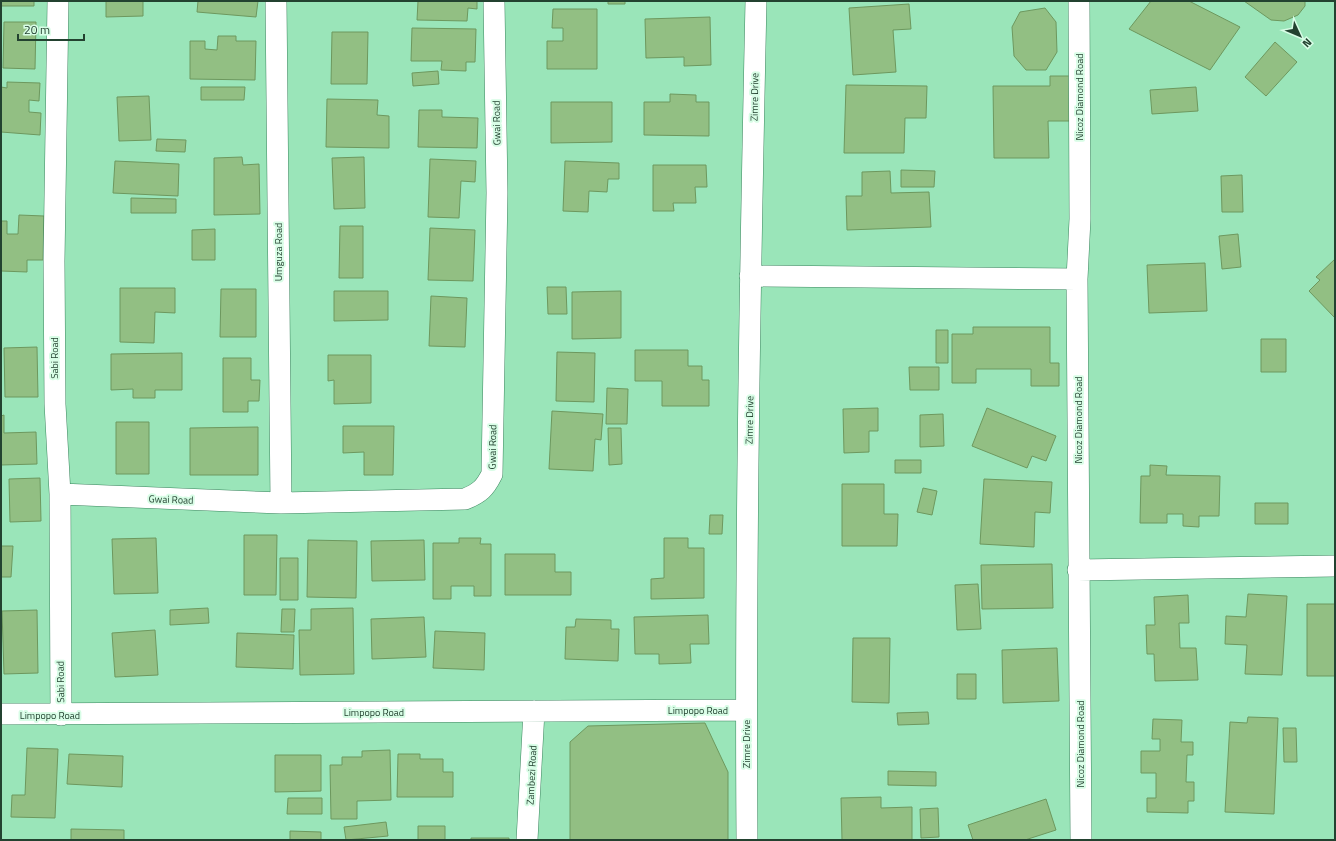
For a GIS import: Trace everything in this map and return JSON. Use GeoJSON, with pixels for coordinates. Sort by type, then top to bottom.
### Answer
{"type":"FeatureCollection","features":[{"type":"Feature","properties":{"kind":"street","name":"Sabi Road"},"geometry":{"type":"LineString","coordinates":[[58,1],[54,404],[60,494],[61,715]]}},
{"type":"Feature","properties":{"kind":"street","name":"Umguza Road"},"geometry":{"type":"LineString","coordinates":[[276,1],[281,503]]}},
{"type":"Feature","properties":{"kind":"street","name":"Gwai Road"},"geometry":{"type":"LineString","coordinates":[[60,494],[281,503],[466,499],[477,494],[487,484],[492,474],[497,193],[494,1]]}},
{"type":"Feature","properties":{"kind":"street","name":"Zimre Drive"},"geometry":{"type":"LineString","coordinates":[[747,840],[746,710],[750,276],[756,1]]}},
{"type":"Feature","properties":{"kind":"street","name":"Nicoz Diamond Road"},"geometry":{"type":"LineString","coordinates":[[1079,1],[1080,219],[1077,279],[1081,840]]}},
{"type":"Feature","properties":{"kind":"street"},"geometry":{"type":"LineString","coordinates":[[750,276],[1077,279]]}},
{"type":"Feature","properties":{"kind":"street"},"geometry":{"type":"LineString","coordinates":[[1078,570],[1335,566]]}},
{"type":"Feature","properties":{"kind":"street","name":"Limpopo Road"},"geometry":{"type":"LineString","coordinates":[[1,714],[61,715],[746,710]]}},
{"type":"Feature","properties":{"kind":"street","name":"Zambezi Road"},"geometry":{"type":"LineString","coordinates":[[528,840],[534,711]]}},
{"type":"Feature","properties":{"kind":"building"},"geometry":{"type":"Polygon","coordinates":[[[1,1],[34,1],[34,6],[1,6],[1,1]]]}},
{"type":"Feature","properties":{"kind":"building"},"geometry":{"type":"Polygon","coordinates":[[[106,1],[143,1],[143,16],[106,17],[106,1]]]}},
{"type":"Feature","properties":{"kind":"building"},"geometry":{"type":"Polygon","coordinates":[[[198,1],[258,1],[256,17],[197,12],[198,1]]]}},
{"type":"Feature","properties":{"kind":"building"},"geometry":{"type":"Polygon","coordinates":[[[418,1],[477,1],[477,9],[468,8],[467,21],[417,20],[418,1]]]}},
{"type":"Feature","properties":{"kind":"building"},"geometry":{"type":"Polygon","coordinates":[[[608,1],[625,1],[625,4],[608,4],[608,1]]]}},
{"type":"Feature","properties":{"kind":"building"},"geometry":{"type":"Polygon","coordinates":[[[1151,1],[1189,1],[1240,27],[1210,70],[1129,29],[1151,1]]]}},
{"type":"Feature","properties":{"kind":"building"},"geometry":{"type":"Polygon","coordinates":[[[1244,1],[1305,1],[1305,6],[1298,15],[1284,21],[1271,20],[1244,1]]]}},
{"type":"Feature","properties":{"kind":"building"},"geometry":{"type":"Polygon","coordinates":[[[909,4],[911,29],[893,30],[896,72],[853,75],[849,8],[909,4]]]}},
{"type":"Feature","properties":{"kind":"building"},"geometry":{"type":"Polygon","coordinates":[[[1045,8],[1056,22],[1057,52],[1046,70],[1026,70],[1014,56],[1012,27],[1020,12],[1045,8]]]}},
{"type":"Feature","properties":{"kind":"building"},"geometry":{"type":"Polygon","coordinates":[[[553,9],[597,9],[597,69],[547,69],[547,41],[563,41],[563,28],[552,28],[553,9]]]}},
{"type":"Feature","properties":{"kind":"building"},"geometry":{"type":"Polygon","coordinates":[[[710,17],[711,65],[684,66],[684,57],[646,58],[645,19],[710,17]]]}},
{"type":"Feature","properties":{"kind":"building"},"geometry":{"type":"Polygon","coordinates":[[[4,22],[36,22],[35,69],[3,68],[4,22]]]}},
{"type":"Feature","properties":{"kind":"building"},"geometry":{"type":"Polygon","coordinates":[[[412,28],[476,29],[475,62],[466,62],[466,71],[441,70],[442,61],[411,61],[412,28]]]}},
{"type":"Feature","properties":{"kind":"building"},"geometry":{"type":"Polygon","coordinates":[[[332,32],[368,32],[367,84],[331,84],[332,32]]]}},
{"type":"Feature","properties":{"kind":"building"},"geometry":{"type":"Polygon","coordinates":[[[218,36],[236,36],[236,41],[256,41],[255,80],[190,79],[190,41],[205,41],[205,49],[217,50],[218,36]]]}},
{"type":"Feature","properties":{"kind":"building"},"geometry":{"type":"Polygon","coordinates":[[[1275,42],[1297,62],[1266,96],[1245,77],[1275,42]]]}},
{"type":"Feature","properties":{"kind":"building"},"geometry":{"type":"Polygon","coordinates":[[[438,71],[439,84],[413,86],[412,73],[438,71]]]}},
{"type":"Feature","properties":{"kind":"building"},"geometry":{"type":"Polygon","coordinates":[[[1050,76],[1072,76],[1073,121],[1048,121],[1049,158],[994,158],[993,86],[1050,86],[1050,76]]]}},
{"type":"Feature","properties":{"kind":"building"},"geometry":{"type":"Polygon","coordinates":[[[7,82],[40,83],[39,101],[29,100],[29,112],[41,113],[40,135],[1,132],[1,87],[7,88],[7,82]]]}},
{"type":"Feature","properties":{"kind":"building"},"geometry":{"type":"Polygon","coordinates":[[[846,85],[927,86],[926,118],[905,118],[904,153],[844,153],[846,85]]]}},
{"type":"Feature","properties":{"kind":"building"},"geometry":{"type":"Polygon","coordinates":[[[201,87],[245,87],[244,100],[201,100],[201,87]]]}},
{"type":"Feature","properties":{"kind":"building"},"geometry":{"type":"Polygon","coordinates":[[[1196,87],[1198,111],[1152,114],[1150,90],[1196,87]]]}},
{"type":"Feature","properties":{"kind":"building"},"geometry":{"type":"Polygon","coordinates":[[[670,94],[696,95],[696,102],[709,102],[709,136],[644,135],[644,102],[670,102],[670,94]]]}},
{"type":"Feature","properties":{"kind":"building"},"geometry":{"type":"Polygon","coordinates":[[[149,96],[151,140],[119,141],[117,97],[149,96]]]}},
{"type":"Feature","properties":{"kind":"building"},"geometry":{"type":"Polygon","coordinates":[[[327,99],[378,100],[377,115],[389,116],[389,148],[326,147],[327,99]]]}},
{"type":"Feature","properties":{"kind":"building"},"geometry":{"type":"Polygon","coordinates":[[[551,102],[612,102],[612,142],[551,143],[551,102]]]}},
{"type":"Feature","properties":{"kind":"building"},"geometry":{"type":"Polygon","coordinates":[[[419,110],[442,110],[442,117],[478,118],[477,148],[418,147],[419,110]]]}},
{"type":"Feature","properties":{"kind":"building"},"geometry":{"type":"Polygon","coordinates":[[[157,139],[186,140],[185,152],[156,151],[157,139]]]}},
{"type":"Feature","properties":{"kind":"building"},"geometry":{"type":"Polygon","coordinates":[[[242,157],[243,165],[259,164],[260,214],[214,215],[214,158],[242,157]]]}},
{"type":"Feature","properties":{"kind":"building"},"geometry":{"type":"Polygon","coordinates":[[[364,157],[365,208],[334,209],[332,158],[364,157]]]}},
{"type":"Feature","properties":{"kind":"building"},"geometry":{"type":"Polygon","coordinates":[[[430,159],[476,161],[475,182],[461,181],[459,218],[428,217],[430,159]]]}},
{"type":"Feature","properties":{"kind":"building"},"geometry":{"type":"Polygon","coordinates":[[[115,161],[179,164],[178,196],[113,193],[115,161]]]}},
{"type":"Feature","properties":{"kind":"building"},"geometry":{"type":"Polygon","coordinates":[[[565,161],[619,163],[619,179],[608,179],[607,192],[589,191],[588,212],[563,211],[565,161]]]}},
{"type":"Feature","properties":{"kind":"building"},"geometry":{"type":"Polygon","coordinates":[[[653,165],[706,165],[707,187],[695,187],[696,203],[673,203],[674,211],[653,211],[653,165]]]}},
{"type":"Feature","properties":{"kind":"building"},"geometry":{"type":"Polygon","coordinates":[[[901,170],[935,171],[934,187],[901,187],[901,170]]]}},
{"type":"Feature","properties":{"kind":"building"},"geometry":{"type":"Polygon","coordinates":[[[890,171],[891,193],[929,192],[931,227],[847,230],[846,196],[862,196],[862,172],[890,171]]]}},
{"type":"Feature","properties":{"kind":"building"},"geometry":{"type":"Polygon","coordinates":[[[1242,175],[1243,212],[1222,212],[1221,176],[1242,175]]]}},
{"type":"Feature","properties":{"kind":"building"},"geometry":{"type":"Polygon","coordinates":[[[131,198],[176,199],[176,213],[131,213],[131,198]]]}},
{"type":"Feature","properties":{"kind":"building"},"geometry":{"type":"Polygon","coordinates":[[[19,215],[44,216],[43,260],[27,260],[27,272],[1,271],[1,221],[7,221],[7,234],[18,234],[19,215]]]}},
{"type":"Feature","properties":{"kind":"building"},"geometry":{"type":"Polygon","coordinates":[[[340,226],[363,226],[363,278],[339,278],[340,226]]]}},
{"type":"Feature","properties":{"kind":"building"},"geometry":{"type":"Polygon","coordinates":[[[430,228],[475,230],[473,281],[428,280],[430,228]]]}},
{"type":"Feature","properties":{"kind":"building"},"geometry":{"type":"Polygon","coordinates":[[[215,229],[215,260],[192,260],[192,230],[215,229]]]}},
{"type":"Feature","properties":{"kind":"building"},"geometry":{"type":"Polygon","coordinates":[[[1238,234],[1241,267],[1222,269],[1219,236],[1238,234]]]}},
{"type":"Feature","properties":{"kind":"building"},"geometry":{"type":"Polygon","coordinates":[[[1335,259],[1335,318],[1309,291],[1320,280],[1316,277],[1335,259]]]}},
{"type":"Feature","properties":{"kind":"building"},"geometry":{"type":"Polygon","coordinates":[[[1205,263],[1207,311],[1149,313],[1147,265],[1205,263]]]}},
{"type":"Feature","properties":{"kind":"building"},"geometry":{"type":"Polygon","coordinates":[[[547,287],[566,287],[567,314],[548,314],[547,287]]]}},
{"type":"Feature","properties":{"kind":"building"},"geometry":{"type":"Polygon","coordinates":[[[120,288],[175,288],[175,313],[155,312],[154,343],[120,342],[120,288]]]}},
{"type":"Feature","properties":{"kind":"building"},"geometry":{"type":"Polygon","coordinates":[[[221,289],[256,289],[256,337],[220,337],[221,289]]]}},
{"type":"Feature","properties":{"kind":"building"},"geometry":{"type":"Polygon","coordinates":[[[334,291],[388,291],[388,320],[334,321],[334,291]]]}},
{"type":"Feature","properties":{"kind":"building"},"geometry":{"type":"Polygon","coordinates":[[[621,291],[621,338],[572,339],[572,292],[621,291]]]}},
{"type":"Feature","properties":{"kind":"building"},"geometry":{"type":"Polygon","coordinates":[[[431,296],[467,298],[465,347],[429,346],[431,296]]]}},
{"type":"Feature","properties":{"kind":"building"},"geometry":{"type":"Polygon","coordinates":[[[973,327],[1050,327],[1050,363],[1059,363],[1059,386],[1031,386],[1031,369],[976,369],[976,383],[952,383],[952,334],[973,334],[973,327]]]}},
{"type":"Feature","properties":{"kind":"building"},"geometry":{"type":"Polygon","coordinates":[[[936,330],[948,330],[948,363],[936,363],[936,330]]]}},
{"type":"Feature","properties":{"kind":"building"},"geometry":{"type":"Polygon","coordinates":[[[1261,339],[1286,339],[1286,372],[1261,372],[1261,339]]]}},
{"type":"Feature","properties":{"kind":"building"},"geometry":{"type":"Polygon","coordinates":[[[37,347],[38,397],[5,397],[4,348],[37,347]]]}},
{"type":"Feature","properties":{"kind":"building"},"geometry":{"type":"Polygon","coordinates":[[[635,350],[688,350],[688,366],[702,366],[702,380],[709,380],[709,406],[662,406],[662,381],[635,381],[635,350]]]}},
{"type":"Feature","properties":{"kind":"building"},"geometry":{"type":"Polygon","coordinates":[[[557,352],[595,353],[594,402],[556,401],[557,352]]]}},
{"type":"Feature","properties":{"kind":"building"},"geometry":{"type":"Polygon","coordinates":[[[182,353],[182,390],[155,390],[155,398],[133,398],[133,389],[111,390],[111,354],[182,353]]]}},
{"type":"Feature","properties":{"kind":"building"},"geometry":{"type":"Polygon","coordinates":[[[328,355],[371,355],[371,403],[334,404],[334,380],[328,381],[328,355]]]}},
{"type":"Feature","properties":{"kind":"building"},"geometry":{"type":"Polygon","coordinates":[[[223,358],[251,358],[251,380],[260,380],[259,401],[248,401],[248,412],[223,412],[223,358]]]}},
{"type":"Feature","properties":{"kind":"building"},"geometry":{"type":"Polygon","coordinates":[[[909,367],[939,367],[939,390],[910,390],[909,367]]]}},
{"type":"Feature","properties":{"kind":"building"},"geometry":{"type":"Polygon","coordinates":[[[607,388],[628,389],[627,424],[606,424],[607,388]]]}},
{"type":"Feature","properties":{"kind":"building"},"geometry":{"type":"Polygon","coordinates":[[[878,408],[878,431],[869,431],[869,452],[844,453],[843,409],[878,408]]]}},
{"type":"Feature","properties":{"kind":"building"},"geometry":{"type":"Polygon","coordinates":[[[987,408],[1056,436],[1046,461],[1032,456],[1027,468],[972,446],[987,408]]]}},
{"type":"Feature","properties":{"kind":"building"},"geometry":{"type":"Polygon","coordinates":[[[552,411],[603,414],[601,440],[595,439],[593,471],[549,469],[552,411]]]}},
{"type":"Feature","properties":{"kind":"building"},"geometry":{"type":"Polygon","coordinates":[[[943,414],[944,446],[920,447],[920,415],[943,414]]]}},
{"type":"Feature","properties":{"kind":"building"},"geometry":{"type":"Polygon","coordinates":[[[4,415],[4,433],[36,432],[37,464],[1,465],[1,416],[4,415]]]}},
{"type":"Feature","properties":{"kind":"building"},"geometry":{"type":"Polygon","coordinates":[[[116,422],[149,422],[149,474],[116,474],[116,422]]]}},
{"type":"Feature","properties":{"kind":"building"},"geometry":{"type":"Polygon","coordinates":[[[343,426],[394,426],[393,475],[364,475],[364,452],[343,453],[343,426]]]}},
{"type":"Feature","properties":{"kind":"building"},"geometry":{"type":"Polygon","coordinates":[[[258,427],[258,475],[190,475],[190,428],[258,427]]]}},
{"type":"Feature","properties":{"kind":"building"},"geometry":{"type":"Polygon","coordinates":[[[608,428],[621,428],[622,464],[609,465],[608,428]]]}},
{"type":"Feature","properties":{"kind":"building"},"geometry":{"type":"Polygon","coordinates":[[[895,460],[921,460],[921,473],[895,473],[895,460]]]}},
{"type":"Feature","properties":{"kind":"building"},"geometry":{"type":"Polygon","coordinates":[[[1150,465],[1167,466],[1166,475],[1220,476],[1219,516],[1199,516],[1199,527],[1183,526],[1183,514],[1167,514],[1167,523],[1140,523],[1141,476],[1150,476],[1150,465]]]}},
{"type":"Feature","properties":{"kind":"building"},"geometry":{"type":"Polygon","coordinates":[[[40,478],[41,521],[10,522],[9,479],[40,478]]]}},
{"type":"Feature","properties":{"kind":"building"},"geometry":{"type":"Polygon","coordinates":[[[984,479],[1052,482],[1050,513],[1035,512],[1034,547],[980,544],[984,479]]]}},
{"type":"Feature","properties":{"kind":"building"},"geometry":{"type":"Polygon","coordinates":[[[842,484],[884,484],[884,514],[898,514],[897,546],[842,546],[842,484]]]}},
{"type":"Feature","properties":{"kind":"building"},"geometry":{"type":"Polygon","coordinates":[[[923,488],[937,491],[932,515],[917,512],[923,488]]]}},
{"type":"Feature","properties":{"kind":"building"},"geometry":{"type":"Polygon","coordinates":[[[1255,503],[1288,503],[1288,524],[1255,524],[1255,503]]]}},
{"type":"Feature","properties":{"kind":"building"},"geometry":{"type":"Polygon","coordinates":[[[710,515],[723,515],[722,534],[709,534],[710,515]]]}},
{"type":"Feature","properties":{"kind":"building"},"geometry":{"type":"Polygon","coordinates":[[[244,535],[277,535],[276,595],[244,595],[244,535]]]}},
{"type":"Feature","properties":{"kind":"building"},"geometry":{"type":"Polygon","coordinates":[[[156,538],[158,593],[114,594],[112,539],[156,538]]]}},
{"type":"Feature","properties":{"kind":"building"},"geometry":{"type":"Polygon","coordinates":[[[459,538],[481,538],[480,544],[491,544],[491,596],[474,596],[474,586],[451,586],[451,599],[433,599],[433,543],[459,543],[459,538]]]}},
{"type":"Feature","properties":{"kind":"building"},"geometry":{"type":"Polygon","coordinates":[[[664,538],[688,538],[688,548],[704,548],[704,598],[651,599],[651,579],[664,578],[664,538]]]}},
{"type":"Feature","properties":{"kind":"building"},"geometry":{"type":"Polygon","coordinates":[[[308,540],[357,541],[356,598],[307,597],[308,540]]]}},
{"type":"Feature","properties":{"kind":"building"},"geometry":{"type":"Polygon","coordinates":[[[424,540],[425,580],[372,581],[371,541],[424,540]]]}},
{"type":"Feature","properties":{"kind":"building"},"geometry":{"type":"Polygon","coordinates":[[[1,546],[13,546],[11,577],[1,577],[1,546]]]}},
{"type":"Feature","properties":{"kind":"building"},"geometry":{"type":"Polygon","coordinates":[[[505,554],[555,554],[555,572],[571,572],[571,595],[505,595],[505,554]]]}},
{"type":"Feature","properties":{"kind":"building"},"geometry":{"type":"Polygon","coordinates":[[[280,558],[298,558],[298,600],[280,600],[280,558]]]}},
{"type":"Feature","properties":{"kind":"building"},"geometry":{"type":"Polygon","coordinates":[[[1052,564],[1053,608],[982,609],[981,565],[1052,564]]]}},
{"type":"Feature","properties":{"kind":"building"},"geometry":{"type":"Polygon","coordinates":[[[978,584],[981,629],[957,630],[955,585],[978,584]]]}},
{"type":"Feature","properties":{"kind":"building"},"geometry":{"type":"Polygon","coordinates":[[[1248,594],[1287,596],[1282,675],[1245,674],[1247,645],[1225,644],[1226,616],[1246,617],[1248,594]]]}},
{"type":"Feature","properties":{"kind":"building"},"geometry":{"type":"Polygon","coordinates":[[[1188,595],[1189,623],[1179,623],[1180,648],[1196,648],[1198,680],[1155,681],[1154,654],[1147,654],[1146,625],[1155,625],[1154,597],[1188,595]]]}},
{"type":"Feature","properties":{"kind":"building"},"geometry":{"type":"Polygon","coordinates":[[[1307,604],[1335,604],[1335,676],[1307,676],[1307,604]]]}},
{"type":"Feature","properties":{"kind":"building"},"geometry":{"type":"Polygon","coordinates":[[[208,608],[209,623],[170,625],[170,610],[208,608]]]}},
{"type":"Feature","properties":{"kind":"building"},"geometry":{"type":"Polygon","coordinates":[[[353,608],[354,674],[300,675],[299,630],[311,630],[311,609],[353,608]]]}},
{"type":"Feature","properties":{"kind":"building"},"geometry":{"type":"Polygon","coordinates":[[[282,609],[295,609],[294,632],[281,632],[282,609]]]}},
{"type":"Feature","properties":{"kind":"building"},"geometry":{"type":"Polygon","coordinates":[[[37,610],[38,673],[4,674],[2,611],[37,610]]]}},
{"type":"Feature","properties":{"kind":"building"},"geometry":{"type":"Polygon","coordinates":[[[708,615],[709,644],[690,644],[691,663],[659,664],[659,654],[635,654],[634,617],[708,615]]]}},
{"type":"Feature","properties":{"kind":"building"},"geometry":{"type":"Polygon","coordinates":[[[424,617],[426,657],[372,659],[371,619],[424,617]]]}},
{"type":"Feature","properties":{"kind":"building"},"geometry":{"type":"Polygon","coordinates":[[[576,619],[611,620],[611,629],[619,629],[618,661],[565,659],[566,627],[575,627],[576,619]]]}},
{"type":"Feature","properties":{"kind":"building"},"geometry":{"type":"Polygon","coordinates":[[[155,630],[158,675],[115,677],[112,633],[155,630]]]}},
{"type":"Feature","properties":{"kind":"building"},"geometry":{"type":"Polygon","coordinates":[[[435,631],[485,633],[484,670],[433,668],[435,631]]]}},
{"type":"Feature","properties":{"kind":"building"},"geometry":{"type":"Polygon","coordinates":[[[237,633],[294,635],[293,669],[236,667],[237,633]]]}},
{"type":"Feature","properties":{"kind":"building"},"geometry":{"type":"Polygon","coordinates":[[[853,638],[890,638],[889,703],[852,702],[853,638]]]}},
{"type":"Feature","properties":{"kind":"building"},"geometry":{"type":"Polygon","coordinates":[[[1057,648],[1059,701],[1003,703],[1002,650],[1057,648]]]}},
{"type":"Feature","properties":{"kind":"building"},"geometry":{"type":"Polygon","coordinates":[[[957,674],[976,674],[976,699],[957,699],[957,674]]]}},
{"type":"Feature","properties":{"kind":"building"},"geometry":{"type":"Polygon","coordinates":[[[928,712],[929,724],[898,725],[897,713],[928,712]]]}},
{"type":"Feature","properties":{"kind":"building"},"geometry":{"type":"Polygon","coordinates":[[[1248,717],[1278,718],[1274,814],[1225,812],[1230,722],[1247,723],[1248,717]]]}},
{"type":"Feature","properties":{"kind":"building"},"geometry":{"type":"Polygon","coordinates":[[[1153,719],[1182,720],[1181,742],[1193,742],[1193,755],[1187,755],[1186,782],[1194,782],[1194,801],[1188,801],[1188,813],[1147,812],[1147,798],[1156,798],[1156,773],[1141,773],[1141,751],[1160,751],[1160,739],[1152,739],[1153,719]]]}},
{"type":"Feature","properties":{"kind":"building"},"geometry":{"type":"Polygon","coordinates":[[[705,723],[728,772],[728,840],[570,840],[570,742],[588,726],[705,723]]]}},
{"type":"Feature","properties":{"kind":"building"},"geometry":{"type":"Polygon","coordinates":[[[1283,728],[1296,728],[1297,762],[1284,762],[1283,728]]]}},
{"type":"Feature","properties":{"kind":"building"},"geometry":{"type":"Polygon","coordinates":[[[27,748],[58,749],[55,818],[11,817],[12,795],[25,795],[27,748]]]}},
{"type":"Feature","properties":{"kind":"building"},"geometry":{"type":"Polygon","coordinates":[[[390,750],[391,800],[357,801],[357,819],[331,819],[330,765],[342,765],[342,757],[362,757],[362,751],[390,750]]]}},
{"type":"Feature","properties":{"kind":"building"},"geometry":{"type":"Polygon","coordinates":[[[69,754],[123,756],[122,787],[67,784],[69,754]]]}},
{"type":"Feature","properties":{"kind":"building"},"geometry":{"type":"Polygon","coordinates":[[[398,754],[420,754],[420,759],[443,759],[443,772],[453,772],[453,797],[397,797],[398,754]]]}},
{"type":"Feature","properties":{"kind":"building"},"geometry":{"type":"Polygon","coordinates":[[[275,755],[321,755],[321,791],[275,792],[275,755]]]}},
{"type":"Feature","properties":{"kind":"building"},"geometry":{"type":"Polygon","coordinates":[[[888,771],[936,772],[936,786],[888,785],[888,771]]]}},
{"type":"Feature","properties":{"kind":"building"},"geometry":{"type":"Polygon","coordinates":[[[881,797],[881,808],[912,807],[912,840],[842,840],[841,798],[881,797]]]}},
{"type":"Feature","properties":{"kind":"building"},"geometry":{"type":"Polygon","coordinates":[[[288,798],[322,798],[322,814],[287,814],[288,798]]]}},
{"type":"Feature","properties":{"kind":"building"},"geometry":{"type":"Polygon","coordinates":[[[1046,799],[1056,830],[1025,840],[973,840],[968,825],[1046,799]]]}},
{"type":"Feature","properties":{"kind":"building"},"geometry":{"type":"Polygon","coordinates":[[[938,808],[939,837],[921,838],[920,809],[938,808]]]}},
{"type":"Feature","properties":{"kind":"building"},"geometry":{"type":"Polygon","coordinates":[[[386,822],[388,836],[346,840],[344,827],[386,822]]]}},
{"type":"Feature","properties":{"kind":"building"},"geometry":{"type":"Polygon","coordinates":[[[418,826],[445,826],[445,840],[418,840],[418,826]]]}},
{"type":"Feature","properties":{"kind":"building"},"geometry":{"type":"Polygon","coordinates":[[[71,829],[124,830],[124,840],[71,840],[71,829]]]}},
{"type":"Feature","properties":{"kind":"building"},"geometry":{"type":"Polygon","coordinates":[[[290,831],[321,832],[321,840],[290,840],[290,831]]]}},
{"type":"Feature","properties":{"kind":"building"},"geometry":{"type":"Polygon","coordinates":[[[471,838],[509,838],[509,840],[471,840],[471,838]]]}}]}
